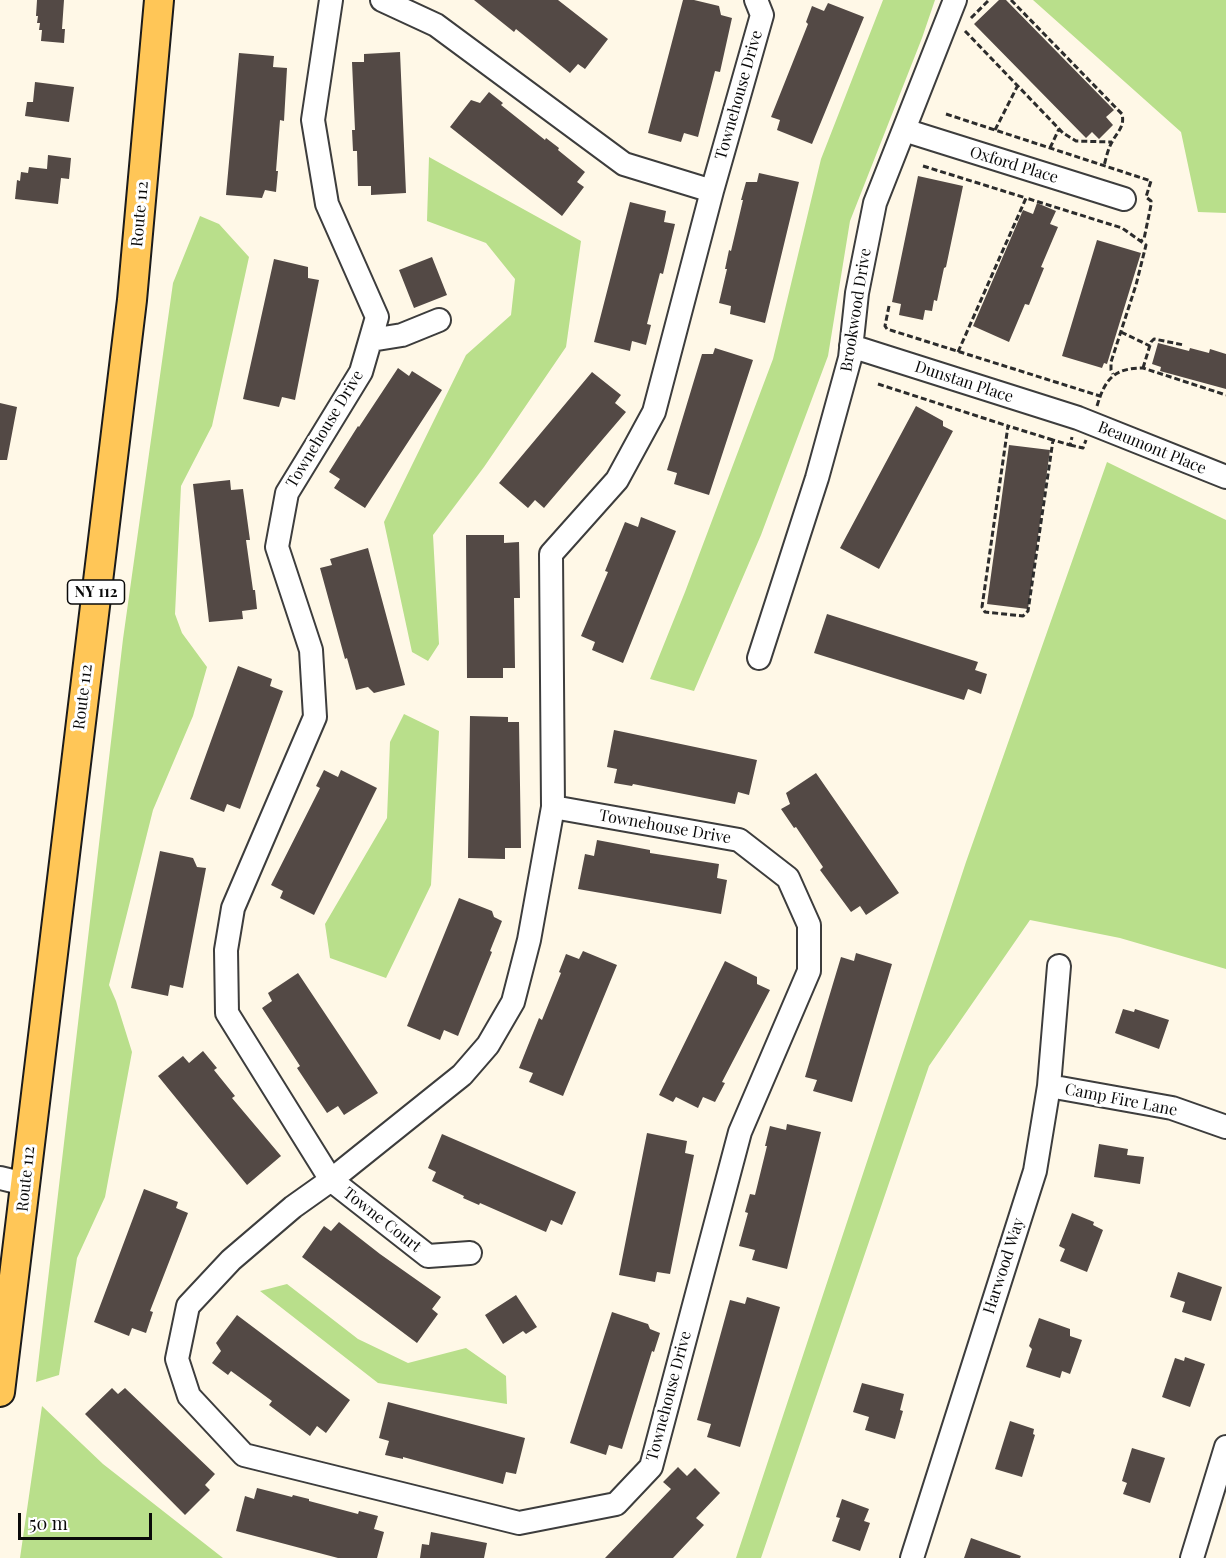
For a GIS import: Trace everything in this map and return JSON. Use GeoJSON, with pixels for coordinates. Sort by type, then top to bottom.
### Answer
{"type":"FeatureCollection","features":[{"type":"Feature","properties":{"kind":"main road","name":"Route 112"},"geometry":{"type":"LineString","coordinates":[[0,1388],[13,1181],[132,300],[159,0]]}},
{"type":"Feature","properties":{"kind":"street","name":"Townehouse Drive"},"geometry":{"type":"LineString","coordinates":[[331,0],[313,120],[327,204],[377,317],[361,372],[287,493],[278,547],[310,650],[315,717],[233,908],[226,950],[227,1013],[331,1180]]}},
{"type":"Feature","properties":{"kind":"street"},"geometry":{"type":"LineString","coordinates":[[382,0],[436,25],[624,164],[712,191]]}},
{"type":"Feature","properties":{"kind":"street","name":"Townehouse Drive"},"geometry":{"type":"LineString","coordinates":[[553,807],[739,840],[788,878],[809,925],[809,970],[740,1132],[651,1467],[616,1504],[519,1523],[244,1455],[189,1396],[177,1359],[188,1306],[231,1260],[294,1206],[331,1180],[462,1074],[489,1045],[513,1002],[529,940],[553,807],[551,554],[617,480],[654,412],[712,191],[762,15],[756,0]]}},
{"type":"Feature","properties":{"kind":"street","name":"Brookwood Drive"},"geometry":{"type":"LineString","coordinates":[[759,658],[817,478],[850,358],[857,293],[875,203],[955,0]]}},
{"type":"Feature","properties":{"kind":"street","name":"Oxford Place"},"geometry":{"type":"LineString","coordinates":[[904,130],[1124,199]]}},
{"type":"Feature","properties":{"kind":"street"},"geometry":{"type":"LineString","coordinates":[[370,340],[402,335],[439,320]]}},
{"type":"Feature","properties":{"kind":"street","name":"Dunstan Place"},"geometry":{"type":"LineString","coordinates":[[851,346],[1084,420]]}},
{"type":"Feature","properties":{"kind":"street","name":"Beaumont Place"},"geometry":{"type":"LineString","coordinates":[[1084,420],[1226,477]]}},
{"type":"Feature","properties":{"kind":"street","name":"Harwood Way"},"geometry":{"type":"LineString","coordinates":[[912,1558],[1035,1171],[1049,1086],[1059,966]]}},
{"type":"Feature","properties":{"kind":"street","name":"Camp Fire Lane"},"geometry":{"type":"LineString","coordinates":[[1049,1086],[1172,1108],[1226,1127]]}},
{"type":"Feature","properties":{"kind":"street","name":"Towne Court"},"geometry":{"type":"LineString","coordinates":[[331,1180],[428,1256],[470,1253]]}},
{"type":"Feature","properties":{"kind":"street"},"geometry":{"type":"LineString","coordinates":[[1191,1558],[1226,1447]]}},
{"type":"Feature","properties":{"kind":"path"},"geometry":{"type":"LineString","coordinates":[[969,20],[989,0]]}},
{"type":"Feature","properties":{"kind":"path"},"geometry":{"type":"LineString","coordinates":[[1011,0],[1122,114],[1124,121],[1112,142],[1104,166]]}},
{"type":"Feature","properties":{"kind":"path"},"geometry":{"type":"LineString","coordinates":[[962,26],[1059,129],[1076,141],[1112,142]]}},
{"type":"Feature","properties":{"kind":"path"},"geometry":{"type":"LineString","coordinates":[[995,130],[1018,85]]}},
{"type":"Feature","properties":{"kind":"path"},"geometry":{"type":"LineString","coordinates":[[1050,148],[1059,129]]}},
{"type":"Feature","properties":{"kind":"path"},"geometry":{"type":"LineString","coordinates":[[923,166],[1122,228],[1146,245],[1137,285],[1111,362],[1110,370],[1113,374]]}},
{"type":"Feature","properties":{"kind":"path"},"geometry":{"type":"LineString","coordinates":[[958,352],[1026,198]]}},
{"type":"Feature","properties":{"kind":"path"},"geometry":{"type":"LineString","coordinates":[[889,306],[885,326],[887,329],[1100,396]]}},
{"type":"Feature","properties":{"kind":"path"},"geometry":{"type":"LineString","coordinates":[[1121,332],[1150,346]]}},
{"type":"Feature","properties":{"kind":"path"},"geometry":{"type":"LineString","coordinates":[[1143,368],[1154,339],[1184,345]]}},
{"type":"Feature","properties":{"kind":"path"},"geometry":{"type":"LineString","coordinates":[[1070,446],[1113,374],[1131,368],[1143,368],[1226,395]]}},
{"type":"Feature","properties":{"kind":"path"},"geometry":{"type":"LineString","coordinates":[[878,384],[1070,446],[1083,448],[1084,420]]}},
{"type":"Feature","properties":{"kind":"path"},"geometry":{"type":"LineString","coordinates":[[1008,426],[981,607],[985,612],[1023,616],[1028,611],[1053,440]]}},
{"type":"Feature","properties":{"kind":"green space"},"geometry":{"type":"Polygon","coordinates":[[[883,0],[935,0],[850,221],[828,356],[761,535],[694,691],[650,679],[773,359],[821,159],[883,0]]]}},
{"type":"Feature","properties":{"kind":"green space"},"geometry":{"type":"Polygon","coordinates":[[[1033,0],[1226,0],[1226,213],[1198,212],[1181,132],[1033,0]]]}},
{"type":"Feature","properties":{"kind":"green space"},"geometry":{"type":"Polygon","coordinates":[[[429,157],[581,241],[566,347],[484,467],[433,535],[439,644],[428,661],[412,652],[384,522],[466,355],[511,315],[515,279],[486,243],[427,221],[429,157]]]}},
{"type":"Feature","properties":{"kind":"green space"},"geometry":{"type":"Polygon","coordinates":[[[200,216],[219,224],[249,257],[212,426],[181,486],[175,614],[182,633],[207,667],[193,716],[153,810],[109,985],[132,1052],[105,1197],[77,1258],[59,1375],[36,1382],[123,639],[173,283],[200,216]]]}},
{"type":"Feature","properties":{"kind":"green space"},"geometry":{"type":"Polygon","coordinates":[[[1107,462],[1226,520],[1226,969],[1120,938],[1030,920],[929,1066],[761,1558],[736,1558],[966,862],[1107,462]]]}},
{"type":"Feature","properties":{"kind":"green space"},"geometry":{"type":"Polygon","coordinates":[[[404,714],[439,731],[431,885],[386,978],[330,958],[325,924],[387,818],[390,742],[404,714]]]}},
{"type":"Feature","properties":{"kind":"green space"},"geometry":{"type":"Polygon","coordinates":[[[287,1284],[358,1339],[408,1363],[466,1348],[506,1376],[507,1404],[378,1383],[260,1291],[287,1284]]]}},
{"type":"Feature","properties":{"kind":"green space"},"geometry":{"type":"Polygon","coordinates":[[[42,1406],[103,1464],[223,1558],[20,1558],[42,1406]]]}},
{"type":"Feature","properties":{"kind":"building"},"geometry":{"type":"Polygon","coordinates":[[[37,0],[64,0],[62,29],[65,29],[64,43],[41,41],[42,30],[39,30],[40,23],[37,23],[38,16],[36,16],[37,0]]]}},
{"type":"Feature","properties":{"kind":"building"},"geometry":{"type":"Polygon","coordinates":[[[474,0],[558,0],[608,39],[585,69],[578,64],[570,73],[516,29],[514,32],[474,0]]]}},
{"type":"Feature","properties":{"kind":"building"},"geometry":{"type":"Polygon","coordinates":[[[683,0],[694,0],[719,6],[721,15],[732,18],[720,72],[715,71],[698,137],[684,133],[681,142],[648,133],[683,0]]]}},
{"type":"Feature","properties":{"kind":"building"},"geometry":{"type":"Polygon","coordinates":[[[999,0],[1006,0],[1114,110],[1106,117],[1113,125],[1099,139],[1092,132],[1086,138],[974,24],[999,0]]]}},
{"type":"Feature","properties":{"kind":"building"},"geometry":{"type":"Polygon","coordinates":[[[828,3],[864,17],[812,144],[777,130],[780,120],[771,117],[808,24],[806,22],[812,6],[824,11],[828,3]]]}},
{"type":"Feature","properties":{"kind":"building"},"geometry":{"type":"Polygon","coordinates":[[[400,52],[406,193],[371,195],[371,186],[358,186],[357,151],[353,151],[352,130],[355,130],[352,62],[364,62],[364,54],[400,52]]]}},
{"type":"Feature","properties":{"kind":"building"},"geometry":{"type":"Polygon","coordinates":[[[239,53],[274,56],[273,67],[287,68],[284,121],[280,120],[276,192],[265,190],[262,198],[226,195],[239,53]]]}},
{"type":"Feature","properties":{"kind":"building"},"geometry":{"type":"Polygon","coordinates":[[[35,82],[74,87],[69,122],[25,116],[27,102],[33,102],[35,82]]]}},
{"type":"Feature","properties":{"kind":"building"},"geometry":{"type":"Polygon","coordinates":[[[489,92],[503,103],[501,105],[545,140],[546,138],[559,148],[558,150],[585,172],[577,182],[584,187],[562,216],[450,127],[471,100],[480,103],[489,92]]]}},
{"type":"Feature","properties":{"kind":"building"},"geometry":{"type":"Polygon","coordinates":[[[48,155],[71,158],[69,179],[61,178],[58,204],[15,199],[17,180],[20,181],[21,172],[28,173],[29,167],[47,169],[48,155]]]}},
{"type":"Feature","properties":{"kind":"building"},"geometry":{"type":"Polygon","coordinates":[[[759,173],[799,182],[765,323],[730,314],[731,306],[719,303],[746,182],[757,182],[759,173]]]}},
{"type":"Feature","properties":{"kind":"building"},"geometry":{"type":"Polygon","coordinates":[[[918,176],[963,186],[937,301],[934,300],[932,311],[925,310],[923,320],[899,315],[901,304],[892,302],[918,176]]]}},
{"type":"Feature","properties":{"kind":"building"},"geometry":{"type":"Polygon","coordinates":[[[630,202],[666,211],[664,222],[675,224],[663,274],[660,273],[647,324],[651,325],[646,345],[632,341],[630,351],[594,342],[630,202]]]}},
{"type":"Feature","properties":{"kind":"building"},"geometry":{"type":"Polygon","coordinates":[[[1037,203],[1056,211],[1050,224],[1058,227],[1041,267],[1044,268],[1029,305],[1025,304],[1009,342],[973,326],[1023,210],[1033,214],[1037,203]]]}},
{"type":"Feature","properties":{"kind":"building"},"geometry":{"type":"Polygon","coordinates":[[[1097,240],[1141,253],[1107,364],[1104,363],[1102,368],[1062,356],[1097,240]]]}},
{"type":"Feature","properties":{"kind":"building"},"geometry":{"type":"Polygon","coordinates":[[[432,257],[447,295],[414,308],[399,270],[432,257]]]}},
{"type":"Feature","properties":{"kind":"building"},"geometry":{"type":"Polygon","coordinates":[[[274,259],[308,267],[308,278],[319,280],[295,400],[282,397],[279,407],[243,399],[274,259]]]}},
{"type":"Feature","properties":{"kind":"building"},"geometry":{"type":"Polygon","coordinates":[[[1158,343],[1189,351],[1190,348],[1209,353],[1210,349],[1226,354],[1226,389],[1160,371],[1161,367],[1152,364],[1158,343]]]}},
{"type":"Feature","properties":{"kind":"building"},"geometry":{"type":"Polygon","coordinates":[[[715,348],[753,360],[709,495],[674,484],[677,473],[667,470],[702,354],[713,354],[715,348]]]}},
{"type":"Feature","properties":{"kind":"building"},"geometry":{"type":"Polygon","coordinates":[[[398,368],[409,376],[412,371],[442,390],[365,508],[334,488],[340,479],[329,472],[398,368]]]}},
{"type":"Feature","properties":{"kind":"building"},"geometry":{"type":"Polygon","coordinates":[[[592,372],[621,395],[615,403],[626,412],[544,508],[535,500],[528,508],[499,483],[592,372]]]}},
{"type":"Feature","properties":{"kind":"building"},"geometry":{"type":"Polygon","coordinates":[[[0,403],[17,407],[7,460],[0,460],[0,403]]]}},
{"type":"Feature","properties":{"kind":"building"},"geometry":{"type":"Polygon","coordinates":[[[916,406],[943,421],[943,426],[953,431],[879,569],[840,548],[916,406]]]}},
{"type":"Feature","properties":{"kind":"building"},"geometry":{"type":"Polygon","coordinates":[[[1009,445],[1050,450],[1028,609],[987,604],[1009,445]]]}},
{"type":"Feature","properties":{"kind":"building"},"geometry":{"type":"Polygon","coordinates":[[[230,480],[231,490],[243,489],[250,540],[246,540],[257,609],[242,611],[243,619],[209,622],[193,484],[230,480]]]}},
{"type":"Feature","properties":{"kind":"building"},"geometry":{"type":"Polygon","coordinates":[[[641,517],[676,531],[623,663],[592,650],[595,642],[581,636],[608,572],[605,571],[625,522],[638,527],[641,517]]]}},
{"type":"Feature","properties":{"kind":"building"},"geometry":{"type":"Polygon","coordinates":[[[466,535],[504,535],[504,543],[519,542],[520,598],[514,598],[515,668],[503,668],[503,678],[467,678],[466,535]]]}},
{"type":"Feature","properties":{"kind":"building"},"geometry":{"type":"Polygon","coordinates":[[[368,548],[405,685],[374,693],[368,687],[356,690],[320,568],[332,565],[330,559],[368,548]]]}},
{"type":"Feature","properties":{"kind":"building"},"geometry":{"type":"Polygon","coordinates":[[[827,614],[978,662],[975,670],[987,674],[981,694],[968,689],[964,700],[814,653],[827,614]]]}},
{"type":"Feature","properties":{"kind":"building"},"geometry":{"type":"Polygon","coordinates":[[[238,666],[272,679],[270,686],[283,691],[240,809],[227,804],[224,812],[190,799],[238,666]]]}},
{"type":"Feature","properties":{"kind":"building"},"geometry":{"type":"Polygon","coordinates":[[[470,716],[508,717],[508,722],[519,722],[521,848],[505,848],[505,859],[468,858],[470,716]]]}},
{"type":"Feature","properties":{"kind":"building"},"geometry":{"type":"Polygon","coordinates":[[[614,730],[757,760],[749,795],[738,792],[735,804],[633,784],[632,786],[614,783],[617,769],[607,767],[614,730]]]}},
{"type":"Feature","properties":{"kind":"building"},"geometry":{"type":"Polygon","coordinates":[[[324,770],[338,777],[341,770],[377,788],[314,915],[280,898],[283,891],[271,885],[320,788],[316,786],[324,770]]]}},
{"type":"Feature","properties":{"kind":"building"},"geometry":{"type":"Polygon","coordinates":[[[816,773],[899,893],[866,915],[860,906],[851,912],[820,870],[823,867],[796,827],[794,828],[781,809],[790,804],[786,793],[816,773]]]}},
{"type":"Feature","properties":{"kind":"building"},"geometry":{"type":"Polygon","coordinates":[[[597,840],[650,850],[650,853],[719,864],[717,878],[727,880],[721,914],[578,889],[585,854],[594,856],[597,840]]]}},
{"type":"Feature","properties":{"kind":"building"},"geometry":{"type":"Polygon","coordinates":[[[160,851],[193,858],[197,867],[206,868],[183,988],[170,985],[168,996],[131,988],[160,851]]]}},
{"type":"Feature","properties":{"kind":"building"},"geometry":{"type":"Polygon","coordinates":[[[459,898],[492,911],[494,917],[502,921],[458,1036],[444,1030],[440,1040],[407,1026],[459,898]]]}},
{"type":"Feature","properties":{"kind":"building"},"geometry":{"type":"Polygon","coordinates":[[[583,951],[617,965],[563,1096],[529,1082],[533,1073],[519,1068],[539,1018],[542,1020],[566,954],[579,959],[583,951]]]}},
{"type":"Feature","properties":{"kind":"building"},"geometry":{"type":"Polygon","coordinates":[[[856,953],[892,964],[852,1102],[813,1091],[817,1080],[805,1077],[841,957],[854,961],[856,953]]]}},
{"type":"Feature","properties":{"kind":"building"},"geometry":{"type":"Polygon","coordinates":[[[725,961],[757,977],[757,984],[770,990],[722,1082],[725,1083],[715,1102],[703,1097],[698,1108],[676,1097],[673,1102],[659,1095],[725,961]]]}},
{"type":"Feature","properties":{"kind":"building"},"geometry":{"type":"Polygon","coordinates":[[[298,973],[378,1093],[344,1115],[338,1106],[327,1113],[297,1068],[300,1066],[262,1008],[272,1001],[268,993],[298,973]]]}},
{"type":"Feature","properties":{"kind":"building"},"geometry":{"type":"Polygon","coordinates":[[[1123,1009],[1134,1012],[1135,1009],[1169,1020],[1159,1049],[1115,1033],[1123,1009]]]}},
{"type":"Feature","properties":{"kind":"building"},"geometry":{"type":"Polygon","coordinates":[[[203,1051],[217,1068],[214,1070],[235,1096],[232,1098],[281,1156],[247,1185],[158,1076],[183,1056],[189,1063],[203,1051]]]}},
{"type":"Feature","properties":{"kind":"building"},"geometry":{"type":"Polygon","coordinates":[[[787,1124],[821,1132],[787,1269],[752,1260],[755,1250],[739,1246],[748,1213],[745,1212],[750,1194],[755,1195],[770,1126],[786,1130],[787,1124]]]}},
{"type":"Feature","properties":{"kind":"building"},"geometry":{"type":"Polygon","coordinates":[[[647,1133],[687,1141],[685,1153],[694,1155],[670,1274],[657,1272],[655,1282],[619,1275],[647,1133]]]}},
{"type":"Feature","properties":{"kind":"building"},"geometry":{"type":"Polygon","coordinates":[[[442,1134],[576,1192],[562,1225],[551,1220],[546,1232],[480,1203],[479,1205],[463,1198],[464,1196],[432,1181],[436,1172],[428,1168],[442,1134]]]}},
{"type":"Feature","properties":{"kind":"building"},"geometry":{"type":"Polygon","coordinates":[[[1099,1144],[1128,1149],[1127,1155],[1144,1157],[1140,1184],[1094,1177],[1099,1144]]]}},
{"type":"Feature","properties":{"kind":"building"},"geometry":{"type":"Polygon","coordinates":[[[144,1189],[178,1202],[176,1208],[188,1213],[150,1311],[153,1312],[146,1333],[132,1328],[129,1336],[94,1322],[144,1189]]]}},
{"type":"Feature","properties":{"kind":"building"},"geometry":{"type":"Polygon","coordinates":[[[1072,1213],[1094,1222],[1093,1225],[1103,1230],[1087,1272],[1060,1261],[1065,1249],[1059,1246],[1072,1213]]]}},
{"type":"Feature","properties":{"kind":"building"},"geometry":{"type":"Polygon","coordinates":[[[339,1222],[441,1297],[432,1309],[438,1314],[417,1343],[302,1257],[324,1226],[331,1231],[339,1222]]]}},
{"type":"Feature","properties":{"kind":"building"},"geometry":{"type":"Polygon","coordinates":[[[1178,1272],[1222,1287],[1211,1321],[1182,1312],[1185,1302],[1170,1297],[1178,1272]]]}},
{"type":"Feature","properties":{"kind":"building"},"geometry":{"type":"Polygon","coordinates":[[[516,1295],[537,1327],[526,1334],[523,1331],[503,1344],[485,1315],[516,1295]]]}},
{"type":"Feature","properties":{"kind":"building"},"geometry":{"type":"Polygon","coordinates":[[[747,1297],[780,1307],[740,1447],[707,1437],[711,1424],[697,1420],[730,1300],[745,1304],[747,1297]]]}},
{"type":"Feature","properties":{"kind":"building"},"geometry":{"type":"Polygon","coordinates":[[[612,1312],[648,1324],[650,1329],[660,1333],[654,1352],[652,1351],[622,1449],[609,1445],[606,1455],[570,1443],[612,1312]]]}},
{"type":"Feature","properties":{"kind":"building"},"geometry":{"type":"Polygon","coordinates":[[[237,1315],[350,1400],[326,1433],[317,1426],[310,1436],[269,1405],[272,1401],[231,1371],[228,1375],[212,1363],[221,1351],[216,1343],[237,1315]]]}},
{"type":"Feature","properties":{"kind":"building"},"geometry":{"type":"Polygon","coordinates":[[[1039,1318],[1070,1329],[1070,1336],[1082,1340],[1070,1374],[1062,1371],[1060,1378],[1026,1367],[1032,1349],[1029,1346],[1039,1318]]]}},
{"type":"Feature","properties":{"kind":"building"},"geometry":{"type":"Polygon","coordinates":[[[1185,1357],[1205,1364],[1190,1407],[1162,1397],[1175,1358],[1184,1361],[1185,1357]]]}},
{"type":"Feature","properties":{"kind":"building"},"geometry":{"type":"Polygon","coordinates":[[[862,1383],[904,1394],[900,1410],[903,1411],[895,1439],[865,1430],[869,1417],[853,1412],[862,1383]]]}},
{"type":"Feature","properties":{"kind":"building"},"geometry":{"type":"Polygon","coordinates":[[[112,1388],[118,1394],[125,1388],[215,1474],[205,1485],[210,1490],[185,1515],[85,1414],[112,1388]]]}},
{"type":"Feature","properties":{"kind":"building"},"geometry":{"type":"Polygon","coordinates":[[[388,1402],[525,1438],[516,1474],[506,1472],[503,1484],[403,1457],[403,1459],[385,1455],[389,1441],[379,1438],[388,1402]]]}},
{"type":"Feature","properties":{"kind":"building"},"geometry":{"type":"Polygon","coordinates":[[[1010,1421],[1034,1429],[1033,1434],[1035,1435],[1022,1477],[995,1469],[1010,1421]]]}},
{"type":"Feature","properties":{"kind":"building"},"geometry":{"type":"Polygon","coordinates":[[[1132,1448],[1165,1458],[1150,1503],[1123,1494],[1127,1483],[1122,1481],[1132,1448]]]}},
{"type":"Feature","properties":{"kind":"building"},"geometry":{"type":"Polygon","coordinates":[[[678,1467],[687,1476],[695,1468],[720,1493],[696,1518],[704,1525],[673,1558],[605,1558],[671,1489],[663,1482],[678,1467]]]}},
{"type":"Feature","properties":{"kind":"building"},"geometry":{"type":"Polygon","coordinates":[[[257,1488],[309,1499],[309,1501],[358,1514],[359,1511],[378,1516],[374,1529],[384,1532],[377,1558],[338,1558],[236,1531],[245,1496],[254,1499],[257,1488]]]}},
{"type":"Feature","properties":{"kind":"building"},"geometry":{"type":"Polygon","coordinates":[[[842,1499],[869,1509],[864,1521],[870,1523],[860,1551],[832,1541],[840,1518],[836,1517],[842,1499]]]}},
{"type":"Feature","properties":{"kind":"building"},"geometry":{"type":"Polygon","coordinates":[[[431,1532],[487,1543],[484,1558],[420,1558],[422,1544],[429,1545],[431,1532]]]}},
{"type":"Feature","properties":{"kind":"building"},"geometry":{"type":"Polygon","coordinates":[[[971,1538],[1021,1556],[1020,1558],[964,1558],[971,1538]]]}}]}
